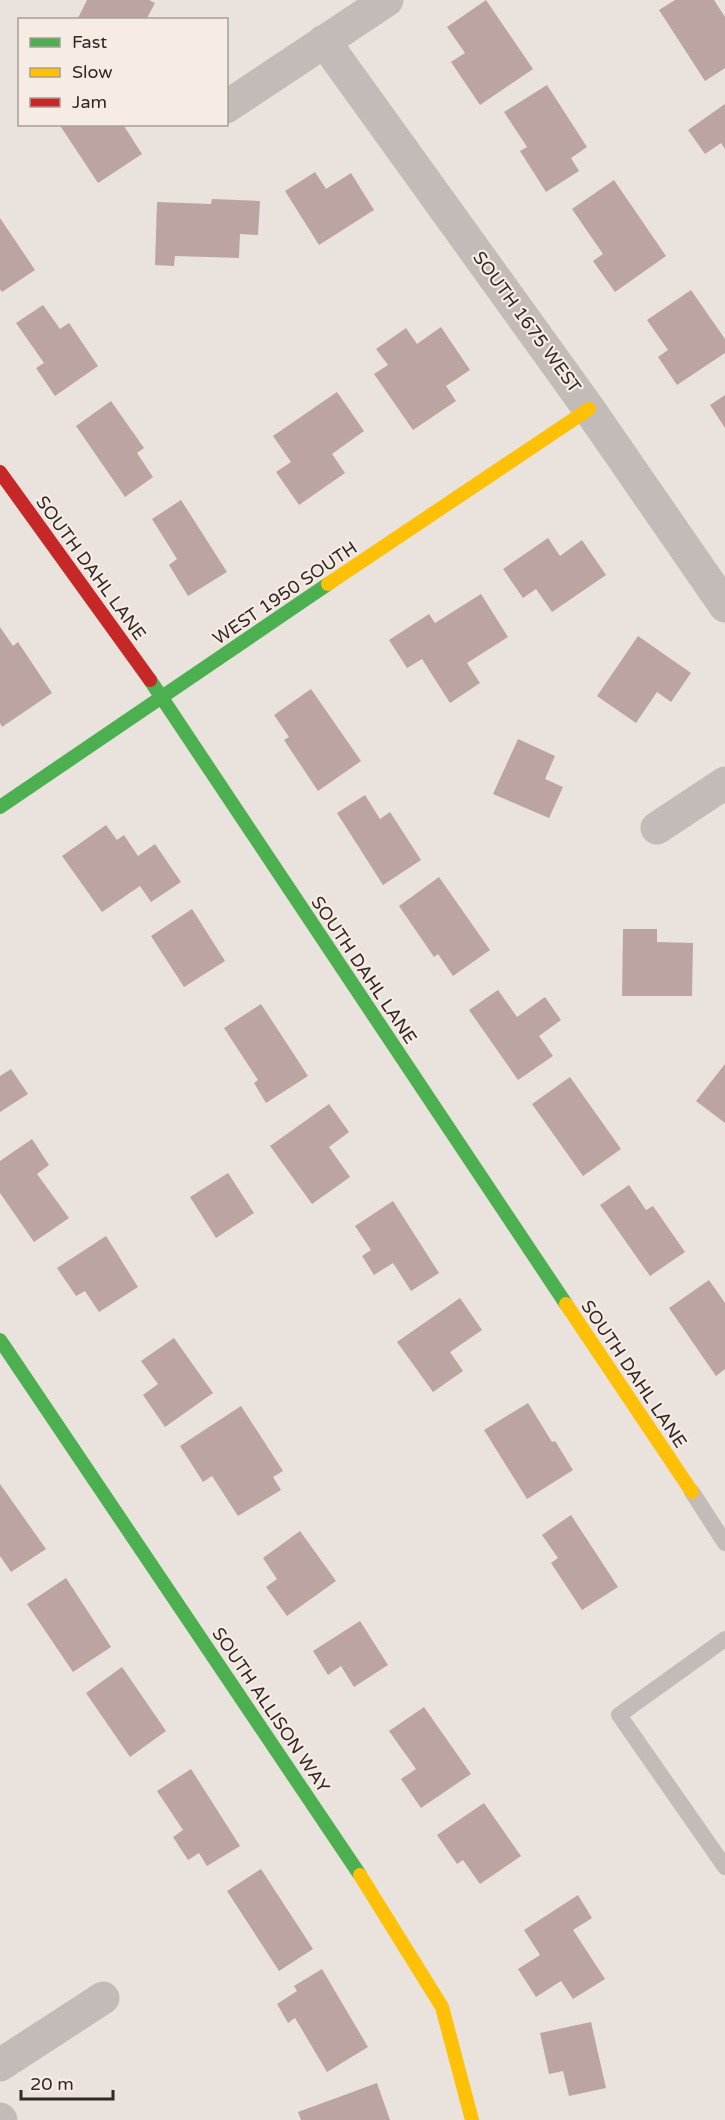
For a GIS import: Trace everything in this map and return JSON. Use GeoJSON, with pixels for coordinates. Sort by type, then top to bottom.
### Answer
{"type":"FeatureCollection","features":[{"type":"Feature","properties":{"kind":"street"},"geometry":{"type":"LineString","coordinates":[[228,106],[387,0]]}},
{"type":"Feature","properties":{"kind":"street","name":"SOUTH 1675 WEST"},"geometry":{"type":"LineString","coordinates":[[324,41],[590,409],[725,606]]}},
{"type":"Feature","properties":{"kind":"street","name":"WEST 1950 SOUTH"},"geometry":{"type":"LineString","coordinates":[[0,807],[161,696],[590,409]]}},
{"type":"Feature","properties":{"kind":"street","name":"SOUTH DAHL LANE"},"geometry":{"type":"LineString","coordinates":[[0,472],[161,696],[692,1492]]}},
{"type":"Feature","properties":{"kind":"street"},"geometry":{"type":"LineString","coordinates":[[657,828],[725,783]]}},
{"type":"Feature","properties":{"kind":"street","name":"SOUTH ALLISON WAY"},"geometry":{"type":"LineString","coordinates":[[0,1340],[348,1855],[442,2007],[472,2120]]}},
{"type":"Feature","properties":{"kind":"street"},"geometry":{"type":"LineString","coordinates":[[0,2065],[103,1998]]}},
{"type":"Feature","properties":{"kind":"lane"},"geometry":{"type":"LineString","coordinates":[[692,1492],[725,1543]]}},
{"type":"Feature","properties":{"kind":"lane"},"geometry":{"type":"LineString","coordinates":[[725,1639],[619,1715],[725,1867]]}},
{"type":"Feature","properties":{"kind":"building"},"geometry":{"type":"Polygon","coordinates":[[[87,0],[149,0],[155,3],[147,18],[78,18],[87,0]]]}},
{"type":"Feature","properties":{"kind":"building"},"geometry":{"type":"Polygon","coordinates":[[[486,0],[533,69],[480,105],[451,62],[465,53],[447,27],[486,0]]]}},
{"type":"Feature","properties":{"kind":"building"},"geometry":{"type":"Polygon","coordinates":[[[675,0],[714,0],[725,17],[725,68],[705,81],[659,10],[675,0]]]}},
{"type":"Feature","properties":{"kind":"building"},"geometry":{"type":"Polygon","coordinates":[[[547,85],[587,147],[571,158],[579,171],[546,192],[520,151],[527,147],[504,112],[547,85]]]}},
{"type":"Feature","properties":{"kind":"building"},"geometry":{"type":"Polygon","coordinates":[[[725,104],[725,149],[721,143],[705,154],[688,130],[725,104]]]}},
{"type":"Feature","properties":{"kind":"building"},"geometry":{"type":"Polygon","coordinates":[[[60,126],[124,126],[142,154],[98,183],[60,126]]]}},
{"type":"Feature","properties":{"kind":"building"},"geometry":{"type":"Polygon","coordinates":[[[315,172],[326,189],[351,173],[374,210],[319,245],[285,191],[315,172]]]}},
{"type":"Feature","properties":{"kind":"building"},"geometry":{"type":"Polygon","coordinates":[[[614,180],[666,256],[615,292],[593,261],[603,254],[572,209],[614,180]]]}},
{"type":"Feature","properties":{"kind":"building"},"geometry":{"type":"Polygon","coordinates":[[[212,199],[260,201],[258,235],[240,234],[239,258],[175,256],[174,266],[155,265],[157,202],[211,204],[212,199]]]}},
{"type":"Feature","properties":{"kind":"building"},"geometry":{"type":"Polygon","coordinates":[[[0,218],[35,270],[2,292],[0,289],[0,218]]]}},
{"type":"Feature","properties":{"kind":"building"},"geometry":{"type":"Polygon","coordinates":[[[691,290],[725,339],[725,353],[677,385],[658,357],[668,350],[647,320],[691,290]]]}},
{"type":"Feature","properties":{"kind":"building"},"geometry":{"type":"Polygon","coordinates":[[[43,305],[60,329],[69,323],[98,366],[55,396],[36,368],[44,363],[16,323],[43,305]]]}},
{"type":"Feature","properties":{"kind":"building"},"geometry":{"type":"Polygon","coordinates":[[[441,327],[470,370],[446,386],[456,401],[413,430],[374,374],[388,365],[376,349],[406,328],[417,344],[441,327]]]}},
{"type":"Feature","properties":{"kind":"building"},"geometry":{"type":"Polygon","coordinates":[[[337,392],[364,431],[332,454],[345,473],[299,505],[276,472],[291,462],[273,436],[337,392]]]}},
{"type":"Feature","properties":{"kind":"building"},"geometry":{"type":"Polygon","coordinates":[[[725,395],[725,428],[710,405],[725,395]]]}},
{"type":"Feature","properties":{"kind":"building"},"geometry":{"type":"Polygon","coordinates":[[[111,401],[144,448],[137,453],[153,477],[125,497],[76,426],[111,401]]]}},
{"type":"Feature","properties":{"kind":"building"},"geometry":{"type":"Polygon","coordinates":[[[181,500],[227,572],[188,596],[169,565],[177,559],[152,519],[181,500]]]}},
{"type":"Feature","properties":{"kind":"building"},"geometry":{"type":"Polygon","coordinates":[[[548,538],[560,556],[582,540],[606,575],[552,612],[536,589],[523,598],[503,569],[548,538]]]}},
{"type":"Feature","properties":{"kind":"building"},"geometry":{"type":"Polygon","coordinates":[[[481,594],[508,637],[467,663],[480,683],[450,703],[422,659],[407,668],[389,640],[429,614],[435,623],[481,594]]]}},
{"type":"Feature","properties":{"kind":"building"},"geometry":{"type":"Polygon","coordinates":[[[0,627],[13,646],[18,642],[52,693],[2,727],[0,723],[0,627]]]}},
{"type":"Feature","properties":{"kind":"building"},"geometry":{"type":"Polygon","coordinates":[[[638,636],[691,673],[671,702],[657,692],[636,723],[597,696],[638,636]]]}},
{"type":"Feature","properties":{"kind":"building"},"geometry":{"type":"Polygon","coordinates":[[[311,689],[361,761],[318,791],[284,740],[289,737],[274,715],[311,689]]]}},
{"type":"Feature","properties":{"kind":"building"},"geometry":{"type":"Polygon","coordinates":[[[518,739],[555,756],[545,779],[563,787],[549,818],[493,794],[518,739]]]}},
{"type":"Feature","properties":{"kind":"building"},"geometry":{"type":"Polygon","coordinates":[[[365,795],[380,819],[390,812],[421,860],[383,885],[337,813],[365,795]]]}},
{"type":"Feature","properties":{"kind":"building"},"geometry":{"type":"Polygon","coordinates":[[[106,825],[117,840],[124,835],[138,856],[155,844],[181,882],[151,902],[140,886],[102,912],[62,856],[106,825]]]}},
{"type":"Feature","properties":{"kind":"building"},"geometry":{"type":"Polygon","coordinates":[[[439,877],[490,950],[453,976],[438,954],[434,957],[399,906],[439,877]]]}},
{"type":"Feature","properties":{"kind":"building"},"geometry":{"type":"Polygon","coordinates":[[[192,909],[225,961],[184,987],[151,936],[192,909]]]}},
{"type":"Feature","properties":{"kind":"building"},"geometry":{"type":"Polygon","coordinates":[[[623,929],[657,929],[657,942],[693,943],[692,996],[622,996],[623,929]]]}},
{"type":"Feature","properties":{"kind":"building"},"geometry":{"type":"Polygon","coordinates":[[[498,990],[517,1017],[545,997],[561,1020],[539,1036],[553,1056],[518,1080],[469,1010],[498,990]]]}},
{"type":"Feature","properties":{"kind":"building"},"geometry":{"type":"Polygon","coordinates":[[[261,1004],[308,1076],[266,1103],[254,1083],[258,1080],[224,1028],[261,1004]]]}},
{"type":"Feature","properties":{"kind":"building"},"geometry":{"type":"Polygon","coordinates":[[[725,1064],[725,1123],[696,1101],[725,1064]]]}},
{"type":"Feature","properties":{"kind":"building"},"geometry":{"type":"Polygon","coordinates":[[[11,1069],[28,1094],[0,1112],[0,1076],[11,1069]]]}},
{"type":"Feature","properties":{"kind":"building"},"geometry":{"type":"Polygon","coordinates":[[[570,1077],[621,1149],[583,1176],[532,1104],[570,1077]]]}},
{"type":"Feature","properties":{"kind":"building"},"geometry":{"type":"Polygon","coordinates":[[[329,1104],[349,1132],[329,1147],[350,1177],[312,1204],[270,1146],[329,1104]]]}},
{"type":"Feature","properties":{"kind":"building"},"geometry":{"type":"Polygon","coordinates":[[[32,1139],[49,1165],[37,1174],[69,1218],[34,1242],[0,1193],[0,1161],[32,1139]]]}},
{"type":"Feature","properties":{"kind":"building"},"geometry":{"type":"Polygon","coordinates":[[[228,1173],[254,1213],[216,1238],[190,1197],[228,1173]]]}},
{"type":"Feature","properties":{"kind":"building"},"geometry":{"type":"Polygon","coordinates":[[[629,1185],[646,1210],[653,1206],[685,1252],[650,1276],[600,1205],[629,1185]]]}},
{"type":"Feature","properties":{"kind":"building"},"geometry":{"type":"Polygon","coordinates":[[[393,1201],[439,1273],[411,1291],[393,1263],[374,1275],[362,1256],[371,1250],[355,1226],[393,1201]]]}},
{"type":"Feature","properties":{"kind":"building"},"geometry":{"type":"Polygon","coordinates":[[[106,1236],[138,1287],[99,1312],[85,1291],[76,1296],[57,1268],[106,1236]]]}},
{"type":"Feature","properties":{"kind":"building"},"geometry":{"type":"Polygon","coordinates":[[[709,1280],[725,1303],[725,1369],[716,1376],[669,1308],[709,1280]]]}},
{"type":"Feature","properties":{"kind":"building"},"geometry":{"type":"Polygon","coordinates":[[[460,1298],[482,1330],[450,1352],[463,1371],[433,1392],[397,1342],[460,1298]]]}},
{"type":"Feature","properties":{"kind":"building"},"geometry":{"type":"Polygon","coordinates":[[[174,1338],[213,1393],[165,1427],[143,1395],[158,1384],[141,1361],[174,1338]]]}},
{"type":"Feature","properties":{"kind":"building"},"geometry":{"type":"Polygon","coordinates":[[[528,1403],[552,1442],[555,1441],[573,1470],[527,1499],[484,1430],[528,1403]]]}},
{"type":"Feature","properties":{"kind":"building"},"geometry":{"type":"Polygon","coordinates":[[[241,1406],[283,1471],[273,1477],[281,1490],[238,1516],[212,1476],[203,1482],[180,1446],[241,1406]]]}},
{"type":"Feature","properties":{"kind":"building"},"geometry":{"type":"Polygon","coordinates":[[[0,1484],[46,1549],[11,1572],[0,1556],[0,1484]]]}},
{"type":"Feature","properties":{"kind":"building"},"geometry":{"type":"Polygon","coordinates":[[[571,1515],[618,1587],[582,1610],[551,1563],[558,1558],[542,1535],[571,1515]]]}},
{"type":"Feature","properties":{"kind":"building"},"geometry":{"type":"Polygon","coordinates":[[[300,1531],[336,1581],[287,1616],[266,1587],[277,1579],[263,1558],[300,1531]]]}},
{"type":"Feature","properties":{"kind":"building"},"geometry":{"type":"Polygon","coordinates":[[[66,1578],[111,1647],[73,1672],[27,1604],[66,1578]]]}},
{"type":"Feature","properties":{"kind":"building"},"geometry":{"type":"Polygon","coordinates":[[[360,1621],[388,1665],[354,1687],[341,1666],[328,1675],[313,1651],[360,1621]]]}},
{"type":"Feature","properties":{"kind":"building"},"geometry":{"type":"Polygon","coordinates":[[[122,1667],[166,1731],[130,1757],[86,1693],[122,1667]]]}},
{"type":"Feature","properties":{"kind":"building"},"geometry":{"type":"Polygon","coordinates":[[[424,1707],[471,1774],[421,1808],[401,1779],[416,1769],[389,1731],[424,1707]]]}},
{"type":"Feature","properties":{"kind":"building"},"geometry":{"type":"Polygon","coordinates":[[[191,1769],[240,1846],[207,1866],[199,1853],[188,1860],[173,1837],[183,1830],[157,1791],[191,1769]]]}},
{"type":"Feature","properties":{"kind":"building"},"geometry":{"type":"Polygon","coordinates":[[[484,1803],[521,1856],[480,1884],[463,1860],[457,1864],[437,1835],[484,1803]]]}},
{"type":"Feature","properties":{"kind":"building"},"geometry":{"type":"Polygon","coordinates":[[[261,1869],[313,1949],[279,1971],[227,1891],[261,1869]]]}},
{"type":"Feature","properties":{"kind":"building"},"geometry":{"type":"Polygon","coordinates":[[[578,1895],[592,1918],[573,1930],[605,1979],[573,1999],[561,1981],[536,1997],[518,1969],[540,1955],[524,1930],[578,1895]]]}},
{"type":"Feature","properties":{"kind":"building"},"geometry":{"type":"Polygon","coordinates":[[[322,1969],[368,2047],[327,2072],[295,2018],[288,2023],[277,2004],[297,1991],[294,1986],[322,1969]]]}},
{"type":"Feature","properties":{"kind":"building"},"geometry":{"type":"Polygon","coordinates":[[[591,2022],[606,2088],[569,2096],[563,2071],[549,2074],[540,2033],[591,2022]]]}},
{"type":"Feature","properties":{"kind":"building"},"geometry":{"type":"Polygon","coordinates":[[[377,2083],[390,2120],[301,2120],[298,2112],[377,2083]]]}},
{"type":"Feature","properties":{"kind":"traffic: fast"},"geometry":{"type":"LineString","coordinates":[[0,807],[328,584]]}},
{"type":"Feature","properties":{"kind":"traffic: fast"},"geometry":{"type":"LineString","coordinates":[[150,680],[566,1304]]}},
{"type":"Feature","properties":{"kind":"traffic: fast"},"geometry":{"type":"LineString","coordinates":[[0,1340],[360,1875]]}},
{"type":"Feature","properties":{"kind":"traffic: slow"},"geometry":{"type":"LineString","coordinates":[[328,584],[589,409]]}},
{"type":"Feature","properties":{"kind":"traffic: slow"},"geometry":{"type":"LineString","coordinates":[[566,1304],[692,1492]]}},
{"type":"Feature","properties":{"kind":"traffic: slow"},"geometry":{"type":"LineString","coordinates":[[360,1875],[442,2007],[472,2120]]}},
{"type":"Feature","properties":{"kind":"traffic: jam"},"geometry":{"type":"LineString","coordinates":[[0,472],[150,680]]}}]}
